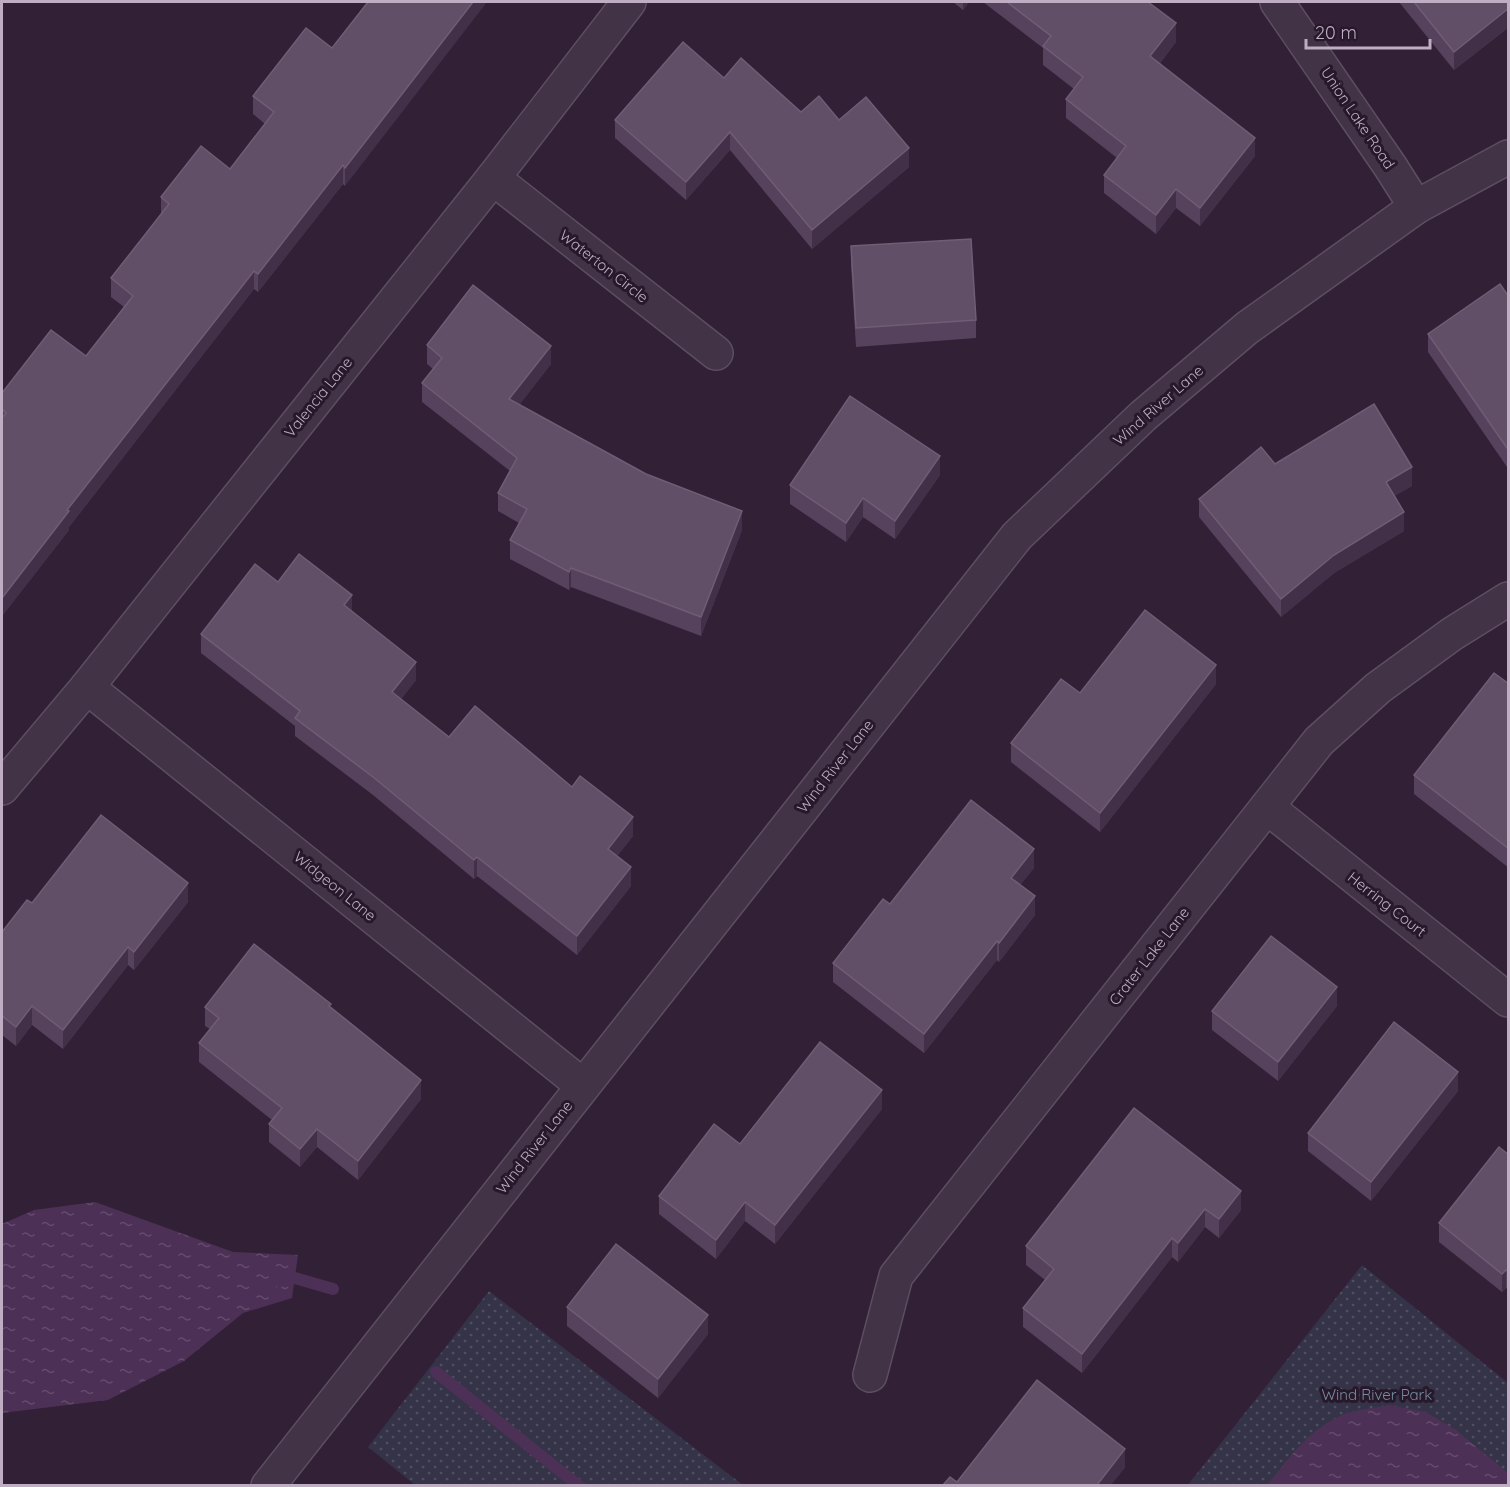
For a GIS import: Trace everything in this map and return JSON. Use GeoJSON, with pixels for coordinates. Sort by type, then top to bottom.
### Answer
{"type":"FeatureCollection","features":[{"type":"Feature","properties":{"kind":"street","name":"Valencia Lane"},"geometry":{"type":"LineString","coordinates":[[2,788],[87,687],[493,178],[629,2]]}},
{"type":"Feature","properties":{"kind":"street","name":"Union Lake Road"},"geometry":{"type":"LineString","coordinates":[[1277,2],[1416,207]]}},
{"type":"Feature","properties":{"kind":"street","name":"Wind River Lane"},"geometry":{"type":"LineString","coordinates":[[268,1485],[1017,536],[1143,416],[1247,328],[1416,207],[1509,157]]}},
{"type":"Feature","properties":{"kind":"street","name":"Waterton Circle"},"geometry":{"type":"LineString","coordinates":[[493,178],[716,353]]}},
{"type":"Feature","properties":{"kind":"street","name":"Crater Lake Lane"},"geometry":{"type":"LineString","coordinates":[[870,1375],[896,1275],[1320,741],[1378,688],[1452,634],[1509,599]]}},
{"type":"Feature","properties":{"kind":"street","name":"Widgeon Lane"},"geometry":{"type":"LineString","coordinates":[[87,687],[582,1085]]}},
{"type":"Feature","properties":{"kind":"street","name":"Herring Court"},"geometry":{"type":"LineString","coordinates":[[1267,807],[1509,1000]]}},
{"type":"Feature","properties":{"kind":"green space","name":"Wind River Park"},"geometry":{"type":"Polygon","coordinates":[[[1362,1265],[1508,1383],[1508,1485],[1187,1486],[1362,1265]]]}},
{"type":"Feature","properties":{"kind":"green space"},"geometry":{"type":"Polygon","coordinates":[[[489,1291],[743,1485],[415,1485],[368,1447],[489,1291]]]}},
{"type":"Feature","properties":{"kind":"water"},"geometry":{"type":"Polygon","coordinates":[[[95,1202],[233,1252],[298,1255],[292,1298],[243,1313],[184,1361],[108,1400],[2,1413],[2,1224],[34,1210],[95,1202]]]}},
{"type":"Feature","properties":{"kind":"water"},"geometry":{"type":"Polygon","coordinates":[[[1389,1405],[1426,1412],[1456,1430],[1508,1473],[1508,1485],[1267,1485],[1302,1443],[1322,1426],[1347,1413],[1389,1405]]]}},
{"type":"Feature","properties":{"kind":"building"},"geometry":{"type":"Polygon","coordinates":[[[368,2],[473,2],[345,168],[343,165],[258,274],[254,271],[67,510],[69,511],[2,598],[2,418],[6,413],[2,409],[2,393],[51,330],[86,356],[133,296],[111,278],[169,204],[161,197],[201,146],[230,169],[274,112],[253,96],[306,28],[332,48],[368,2]]]}},
{"type":"Feature","properties":{"kind":"building"},"geometry":{"type":"Polygon","coordinates":[[[1007,2],[1148,2],[1176,23],[1150,56],[1255,138],[1200,208],[1176,189],[1156,215],[1104,175],[1126,146],[1066,99],[1083,77],[1043,46],[1051,36],[1007,2]]]}},
{"type":"Feature","properties":{"kind":"building"},"geometry":{"type":"Polygon","coordinates":[[[1414,2],[1509,2],[1509,8],[1454,52],[1414,2]]]}},
{"type":"Feature","properties":{"kind":"building"},"geometry":{"type":"Polygon","coordinates":[[[683,42],[724,78],[741,58],[801,112],[819,96],[839,120],[866,97],[909,148],[812,230],[730,132],[686,182],[615,120],[683,42]]]}},
{"type":"Feature","properties":{"kind":"building"},"geometry":{"type":"Polygon","coordinates":[[[971,239],[976,320],[856,328],[851,246],[971,239]]]}},
{"type":"Feature","properties":{"kind":"building"},"geometry":{"type":"Polygon","coordinates":[[[1500,284],[1509,297],[1509,447],[1507,448],[1428,334],[1500,284]]]}},
{"type":"Feature","properties":{"kind":"building"},"geometry":{"type":"Polygon","coordinates":[[[473,285],[551,346],[509,399],[646,474],[742,511],[701,617],[571,568],[569,572],[510,540],[527,509],[498,493],[517,458],[422,383],[442,358],[427,345],[473,285]]]}},
{"type":"Feature","properties":{"kind":"building"},"geometry":{"type":"Polygon","coordinates":[[[850,396],[940,456],[895,521],[863,498],[846,523],[790,485],[850,396]]]}},
{"type":"Feature","properties":{"kind":"building"},"geometry":{"type":"Polygon","coordinates":[[[1374,404],[1412,467],[1386,482],[1404,512],[1334,555],[1281,599],[1199,499],[1261,447],[1275,464],[1374,404]]]}},
{"type":"Feature","properties":{"kind":"building"},"geometry":{"type":"Polygon","coordinates":[[[299,554],[352,595],[344,605],[416,662],[392,692],[449,737],[475,706],[572,787],[580,776],[633,817],[608,849],[631,867],[577,936],[477,857],[474,860],[373,777],[295,718],[300,711],[201,634],[255,564],[278,582],[299,554]]]}},
{"type":"Feature","properties":{"kind":"building"},"geometry":{"type":"Polygon","coordinates":[[[1145,610],[1216,665],[1100,813],[1011,743],[1061,679],[1080,693],[1145,610]]]}},
{"type":"Feature","properties":{"kind":"building"},"geometry":{"type":"Polygon","coordinates":[[[1494,673],[1509,684],[1509,849],[1414,775],[1494,673]]]}},
{"type":"Feature","properties":{"kind":"building"},"geometry":{"type":"Polygon","coordinates":[[[971,800],[1034,849],[1011,878],[1035,896],[924,1034],[833,963],[883,899],[890,904],[971,800]]]}},
{"type":"Feature","properties":{"kind":"building"},"geometry":{"type":"Polygon","coordinates":[[[101,815],[188,883],[134,952],[128,947],[63,1030],[32,1006],[16,1027],[2,1016],[2,932],[27,900],[32,903],[101,815]]]}},
{"type":"Feature","properties":{"kind":"building"},"geometry":{"type":"Polygon","coordinates":[[[1271,936],[1337,987],[1278,1062],[1212,1011],[1271,936]]]}},
{"type":"Feature","properties":{"kind":"building"},"geometry":{"type":"Polygon","coordinates":[[[254,944],[331,1004],[329,1006],[421,1080],[358,1161],[317,1129],[300,1149],[269,1124],[282,1108],[199,1043],[219,1018],[205,1007],[254,944]]]}},
{"type":"Feature","properties":{"kind":"building"},"geometry":{"type":"Polygon","coordinates":[[[1394,1022],[1458,1072],[1371,1182],[1308,1133],[1394,1022]]]}},
{"type":"Feature","properties":{"kind":"building"},"geometry":{"type":"Polygon","coordinates":[[[820,1042],[882,1090],[775,1225],[745,1202],[716,1240],[659,1196],[714,1124],[740,1144],[820,1042]]]}},
{"type":"Feature","properties":{"kind":"building"},"geometry":{"type":"Polygon","coordinates":[[[1134,1108],[1241,1191],[1219,1219],[1205,1209],[1178,1243],[1172,1238],[1082,1354],[1023,1308],[1054,1269],[1026,1246],[1134,1108]]]}},
{"type":"Feature","properties":{"kind":"building"},"geometry":{"type":"Polygon","coordinates":[[[1499,1147],[1509,1155],[1509,1272],[1506,1270],[1502,1274],[1439,1223],[1499,1147]]]}},
{"type":"Feature","properties":{"kind":"building"},"geometry":{"type":"Polygon","coordinates":[[[616,1244],[708,1315],[658,1379],[567,1307],[616,1244]]]}},
{"type":"Feature","properties":{"kind":"building"},"geometry":{"type":"Polygon","coordinates":[[[1037,1380],[1125,1449],[1097,1485],[943,1485],[950,1477],[957,1482],[1037,1380]]]}},
{"type":"Feature","properties":{"kind":"waterway"},"geometry":{"type":"LineString","coordinates":[[279,1281],[295,1278],[333,1289]]}},
{"type":"Feature","properties":{"kind":"waterway"},"geometry":{"type":"LineString","coordinates":[[436,1372],[579,1486]]}}]}
